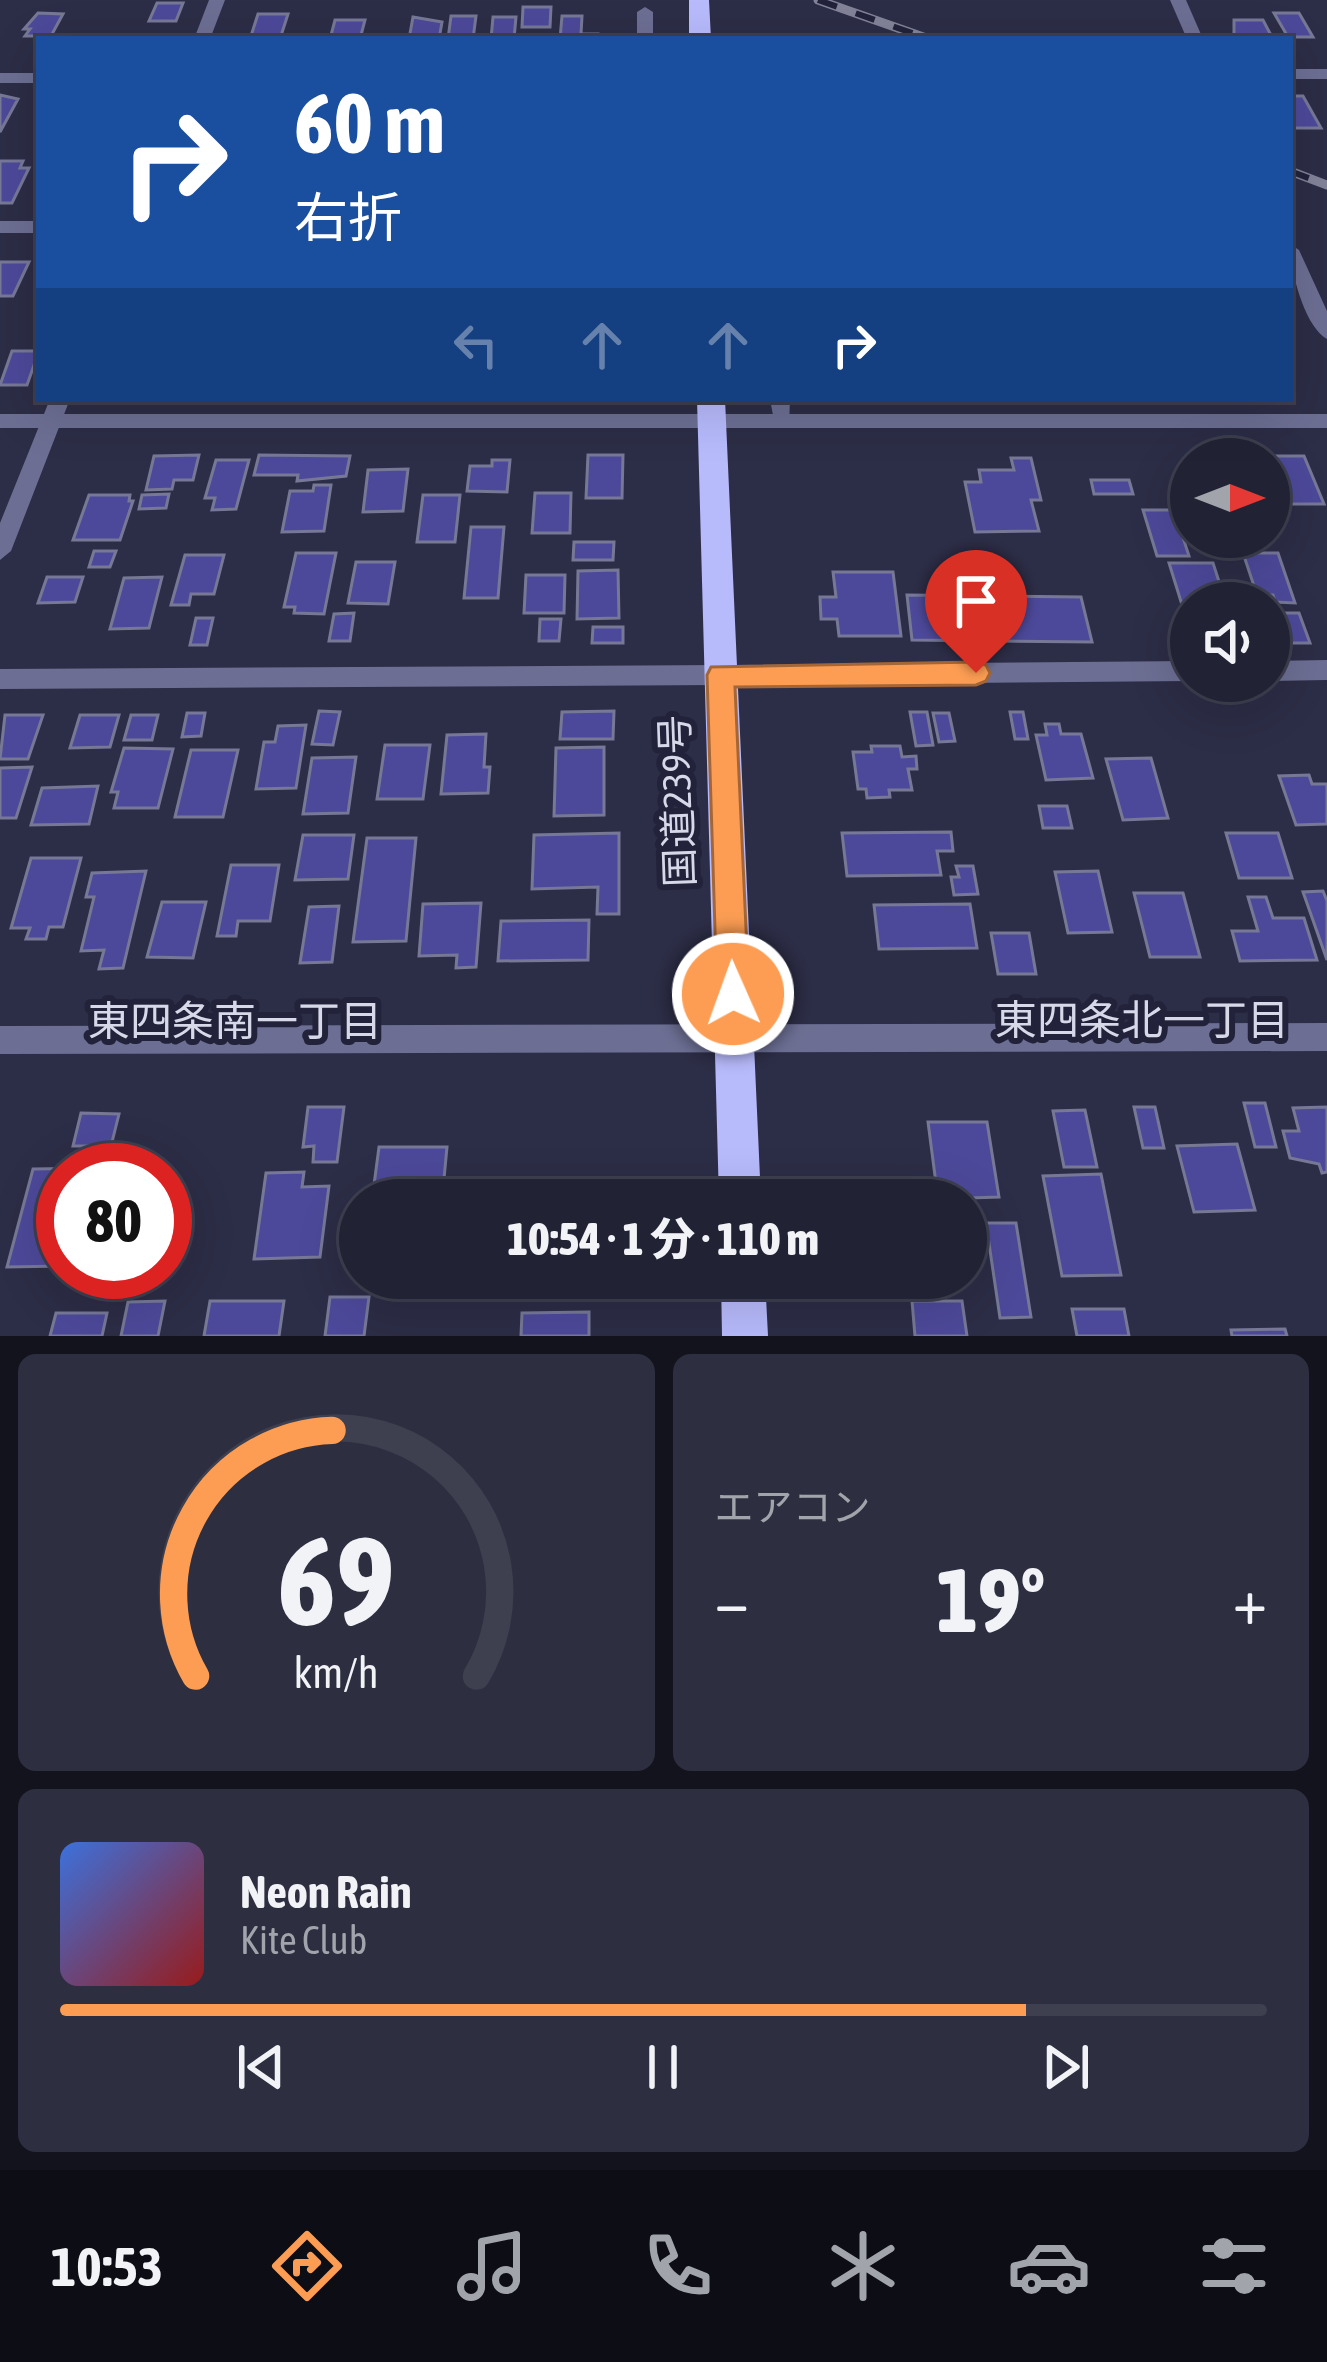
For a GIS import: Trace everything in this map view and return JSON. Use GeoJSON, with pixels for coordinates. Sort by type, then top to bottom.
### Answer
{"type":"FeatureCollection","features":[{"type":"Feature","properties":{"kind":"highway"},"geometry":{"type":"LineString","coordinates":[[699,0],[700,36]]}},
{"type":"Feature","properties":{"kind":"highway","name":"国道239号"},"geometry":{"type":"LineString","coordinates":[[711,410],[739,1179]]}},
{"type":"Feature","properties":{"kind":"highway"},"geometry":{"type":"LineString","coordinates":[[744,1299],[745,1336]]}},
{"type":"Feature","properties":{"kind":"street"},"geometry":{"type":"LineString","coordinates":[[203,36],[217,0]]}},
{"type":"Feature","properties":{"kind":"street"},"geometry":{"type":"LineString","coordinates":[[1178,0],[1194,36]]}},
{"type":"Feature","properties":{"kind":"street"},"geometry":{"type":"LineString","coordinates":[[645,12],[645,36]]}},
{"type":"Feature","properties":{"kind":"street"},"geometry":{"type":"LineString","coordinates":[[1293,74],[1327,74]]}},
{"type":"Feature","properties":{"kind":"street"},"geometry":{"type":"LineString","coordinates":[[0,78],[36,78]]}},
{"type":"Feature","properties":{"kind":"street"},"geometry":{"type":"LineString","coordinates":[[0,227],[36,227]]}},
{"type":"Feature","properties":{"kind":"street"},"geometry":{"type":"LineString","coordinates":[[1293,257],[1327,332]]}},
{"type":"Feature","properties":{"kind":"street"},"geometry":{"type":"LineString","coordinates":[[0,551],[55,410]]}},
{"type":"Feature","properties":{"kind":"street"},"geometry":{"type":"LineString","coordinates":[[0,421],[55,410],[781,410],[1327,421]]}},
{"type":"Feature","properties":{"kind":"street"},"geometry":{"type":"LineString","coordinates":[[1290,671],[1327,670]]}},
{"type":"Feature","properties":{"kind":"street"},"geometry":{"type":"LineString","coordinates":[[0,679],[1170,671]]}},
{"type":"Feature","properties":{"kind":"street"},"geometry":{"type":"LineString","coordinates":[[0,1040],[1327,1037]]}},
{"type":"Feature","properties":{"kind":"building"},"geometry":{"type":"Polygon","coordinates":[[[157,3],[183,3],[176,21],[149,21],[157,3]]]}},
{"type":"Feature","properties":{"kind":"building"},"geometry":{"type":"Polygon","coordinates":[[[523,7],[551,7],[550,27],[522,27],[523,7]]]}},
{"type":"Feature","properties":{"kind":"building"},"geometry":{"type":"Polygon","coordinates":[[[38,13],[63,14],[51,36],[25,36],[30,29],[24,29],[38,13]]]}},
{"type":"Feature","properties":{"kind":"building"},"geometry":{"type":"Polygon","coordinates":[[[1274,13],[1299,13],[1313,37],[1287,36],[1274,13]]]}},
{"type":"Feature","properties":{"kind":"building"},"geometry":{"type":"Polygon","coordinates":[[[258,14],[288,14],[281,36],[251,36],[258,14]]]}},
{"type":"Feature","properties":{"kind":"building"},"geometry":{"type":"Polygon","coordinates":[[[451,16],[476,16],[473,36],[448,36],[451,16]]]}},
{"type":"Feature","properties":{"kind":"building"},"geometry":{"type":"Polygon","coordinates":[[[562,16],[582,16],[581,34],[598,34],[598,36],[560,36],[562,16]]]}},
{"type":"Feature","properties":{"kind":"building"},"geometry":{"type":"Polygon","coordinates":[[[413,17],[442,22],[440,36],[410,36],[413,17]]]}},
{"type":"Feature","properties":{"kind":"building"},"geometry":{"type":"Polygon","coordinates":[[[493,17],[516,17],[514,36],[491,36],[493,17]]]}},
{"type":"Feature","properties":{"kind":"building"},"geometry":{"type":"Polygon","coordinates":[[[335,20],[365,20],[361,36],[331,36],[335,20]]]}},
{"type":"Feature","properties":{"kind":"building"},"geometry":{"type":"Polygon","coordinates":[[[1234,20],[1263,20],[1271,36],[1240,36],[1234,33],[1234,20]]]}},
{"type":"Feature","properties":{"kind":"building"},"geometry":{"type":"Polygon","coordinates":[[[0,95],[18,99],[0,132],[0,95]]]}},
{"type":"Feature","properties":{"kind":"building"},"geometry":{"type":"Polygon","coordinates":[[[1293,96],[1303,96],[1321,128],[1293,128],[1293,96]]]}},
{"type":"Feature","properties":{"kind":"building"},"geometry":{"type":"Polygon","coordinates":[[[0,161],[23,161],[20,168],[29,168],[12,203],[0,203],[0,161]]]}},
{"type":"Feature","properties":{"kind":"building"},"geometry":{"type":"Polygon","coordinates":[[[0,262],[29,262],[13,296],[0,296],[0,262]]]}},
{"type":"Feature","properties":{"kind":"building"},"geometry":{"type":"Polygon","coordinates":[[[12,351],[36,351],[27,385],[0,385],[12,351]]]}},
{"type":"Feature","properties":{"kind":"building"},"geometry":{"type":"Polygon","coordinates":[[[199,455],[193,480],[174,480],[172,489],[146,490],[154,456],[199,455]]]}},
{"type":"Feature","properties":{"kind":"building"},"geometry":{"type":"Polygon","coordinates":[[[259,455],[350,456],[346,476],[297,481],[298,475],[254,475],[259,455]]]}},
{"type":"Feature","properties":{"kind":"building"},"geometry":{"type":"Polygon","coordinates":[[[588,455],[623,455],[622,498],[586,498],[588,455]]]}},
{"type":"Feature","properties":{"kind":"building"},"geometry":{"type":"Polygon","coordinates":[[[1290,456],[1304,456],[1324,504],[1290,504],[1290,456]]]}},
{"type":"Feature","properties":{"kind":"building"},"geometry":{"type":"Polygon","coordinates":[[[1011,458],[1031,458],[1041,500],[1031,500],[1039,531],[975,532],[965,482],[981,482],[979,470],[1014,470],[1011,458]]]}},
{"type":"Feature","properties":{"kind":"building"},"geometry":{"type":"Polygon","coordinates":[[[216,460],[249,460],[236,509],[212,510],[215,498],[205,498],[216,460]]]}},
{"type":"Feature","properties":{"kind":"building"},"geometry":{"type":"Polygon","coordinates":[[[492,460],[510,460],[507,492],[467,491],[470,466],[492,466],[492,460]]]}},
{"type":"Feature","properties":{"kind":"building"},"geometry":{"type":"Polygon","coordinates":[[[408,469],[403,511],[363,512],[368,470],[408,469]]]}},
{"type":"Feature","properties":{"kind":"building"},"geometry":{"type":"Polygon","coordinates":[[[1091,480],[1129,480],[1133,494],[1094,494],[1091,480]]]}},
{"type":"Feature","properties":{"kind":"building"},"geometry":{"type":"Polygon","coordinates":[[[314,485],[331,485],[324,531],[282,532],[290,491],[313,491],[314,485]]]}},
{"type":"Feature","properties":{"kind":"building"},"geometry":{"type":"Polygon","coordinates":[[[535,493],[571,493],[570,533],[532,533],[535,493]]]}},
{"type":"Feature","properties":{"kind":"building"},"geometry":{"type":"Polygon","coordinates":[[[169,494],[166,508],[139,509],[142,495],[169,494]]]}},
{"type":"Feature","properties":{"kind":"building"},"geometry":{"type":"Polygon","coordinates":[[[89,495],[130,495],[133,501],[120,540],[73,540],[89,495]]]}},
{"type":"Feature","properties":{"kind":"building"},"geometry":{"type":"Polygon","coordinates":[[[423,495],[460,495],[455,542],[417,542],[423,495]]]}},
{"type":"Feature","properties":{"kind":"building"},"geometry":{"type":"Polygon","coordinates":[[[1143,510],[1170,510],[1170,556],[1157,556],[1143,510]]]}},
{"type":"Feature","properties":{"kind":"building"},"geometry":{"type":"Polygon","coordinates":[[[471,527],[504,527],[498,598],[464,598],[471,527]]]}},
{"type":"Feature","properties":{"kind":"building"},"geometry":{"type":"Polygon","coordinates":[[[574,542],[614,542],[613,560],[573,560],[574,542]]]}},
{"type":"Feature","properties":{"kind":"building"},"geometry":{"type":"Polygon","coordinates":[[[94,551],[116,551],[110,567],[89,567],[94,551]]]}},
{"type":"Feature","properties":{"kind":"building"},"geometry":{"type":"Polygon","coordinates":[[[296,553],[336,553],[324,614],[294,613],[295,607],[284,607],[296,553]]]}},
{"type":"Feature","properties":{"kind":"building"},"geometry":{"type":"Polygon","coordinates":[[[185,555],[224,555],[214,594],[191,594],[189,605],[171,605],[185,555]]]}},
{"type":"Feature","properties":{"kind":"building"},"geometry":{"type":"Polygon","coordinates":[[[1245,558],[1280,558],[1288,582],[1253,582],[1245,558]]]}},
{"type":"Feature","properties":{"kind":"building"},"geometry":{"type":"Polygon","coordinates":[[[356,562],[395,562],[388,604],[348,603],[356,562]]]}},
{"type":"Feature","properties":{"kind":"building"},"geometry":{"type":"Polygon","coordinates":[[[1169,563],[1213,563],[1219,582],[1175,582],[1169,563]]]}},
{"type":"Feature","properties":{"kind":"building"},"geometry":{"type":"Polygon","coordinates":[[[618,570],[619,618],[577,619],[578,571],[618,570]]]}},
{"type":"Feature","properties":{"kind":"building"},"geometry":{"type":"Polygon","coordinates":[[[833,572],[893,572],[901,636],[839,636],[837,619],[821,619],[820,597],[836,597],[833,572]]]}},
{"type":"Feature","properties":{"kind":"building"},"geometry":{"type":"Polygon","coordinates":[[[526,575],[565,575],[564,613],[524,613],[526,575]]]}},
{"type":"Feature","properties":{"kind":"building"},"geometry":{"type":"Polygon","coordinates":[[[47,577],[83,577],[75,602],[38,603],[47,577]]]}},
{"type":"Feature","properties":{"kind":"building"},"geometry":{"type":"Polygon","coordinates":[[[162,577],[149,628],[110,629],[124,578],[162,577]]]}},
{"type":"Feature","properties":{"kind":"building"},"geometry":{"type":"Polygon","coordinates":[[[907,595],[1081,597],[1092,642],[912,640],[907,595]]]}},
{"type":"Feature","properties":{"kind":"building"},"geometry":{"type":"Polygon","coordinates":[[[354,613],[350,641],[329,641],[334,614],[354,613]]]}},
{"type":"Feature","properties":{"kind":"building"},"geometry":{"type":"Polygon","coordinates":[[[1290,613],[1299,613],[1310,643],[1292,643],[1290,613]]]}},
{"type":"Feature","properties":{"kind":"building"},"geometry":{"type":"Polygon","coordinates":[[[196,618],[213,618],[207,645],[190,645],[196,618]]]}},
{"type":"Feature","properties":{"kind":"building"},"geometry":{"type":"Polygon","coordinates":[[[540,619],[561,619],[559,641],[539,641],[540,619]]]}},
{"type":"Feature","properties":{"kind":"building"},"geometry":{"type":"Polygon","coordinates":[[[593,627],[623,627],[623,643],[592,643],[593,627]]]}},
{"type":"Feature","properties":{"kind":"building"},"geometry":{"type":"Polygon","coordinates":[[[319,711],[340,712],[333,745],[312,744],[319,711]]]}},
{"type":"Feature","properties":{"kind":"building"},"geometry":{"type":"Polygon","coordinates":[[[614,711],[613,739],[560,739],[562,712],[614,711]]]}},
{"type":"Feature","properties":{"kind":"building"},"geometry":{"type":"Polygon","coordinates":[[[910,712],[927,712],[933,745],[916,746],[910,712]]]}},
{"type":"Feature","properties":{"kind":"building"},"geometry":{"type":"Polygon","coordinates":[[[1010,712],[1023,712],[1028,739],[1015,739],[1010,712]]]}},
{"type":"Feature","properties":{"kind":"building"},"geometry":{"type":"Polygon","coordinates":[[[187,713],[205,713],[201,736],[182,737],[187,713]]]}},
{"type":"Feature","properties":{"kind":"building"},"geometry":{"type":"Polygon","coordinates":[[[933,713],[949,713],[955,741],[939,742],[933,713]]]}},
{"type":"Feature","properties":{"kind":"building"},"geometry":{"type":"Polygon","coordinates":[[[5,715],[43,715],[28,759],[0,759],[5,715]]]}},
{"type":"Feature","properties":{"kind":"building"},"geometry":{"type":"Polygon","coordinates":[[[80,715],[119,715],[110,747],[70,748],[80,715]]]}},
{"type":"Feature","properties":{"kind":"building"},"geometry":{"type":"Polygon","coordinates":[[[131,715],[158,715],[152,740],[124,740],[131,715]]]}},
{"type":"Feature","properties":{"kind":"building"},"geometry":{"type":"Polygon","coordinates":[[[1045,724],[1059,724],[1061,734],[1081,734],[1093,778],[1046,780],[1036,735],[1047,735],[1045,724]]]}},
{"type":"Feature","properties":{"kind":"building"},"geometry":{"type":"Polygon","coordinates":[[[306,725],[296,788],[256,789],[264,742],[275,742],[278,726],[306,725]]]}},
{"type":"Feature","properties":{"kind":"building"},"geometry":{"type":"Polygon","coordinates":[[[486,734],[488,793],[441,794],[447,735],[486,734]]]}},
{"type":"Feature","properties":{"kind":"building"},"geometry":{"type":"Polygon","coordinates":[[[385,745],[430,745],[423,799],[377,799],[385,745]]]}},
{"type":"Feature","properties":{"kind":"building"},"geometry":{"type":"Polygon","coordinates":[[[871,746],[900,746],[902,757],[916,756],[917,769],[908,769],[912,790],[889,790],[890,797],[867,798],[866,789],[858,789],[853,752],[872,752],[871,746]]]}},
{"type":"Feature","properties":{"kind":"building"},"geometry":{"type":"Polygon","coordinates":[[[604,747],[604,815],[554,816],[556,748],[604,747]]]}},
{"type":"Feature","properties":{"kind":"building"},"geometry":{"type":"Polygon","coordinates":[[[124,748],[173,749],[158,808],[114,808],[118,792],[111,792],[124,748]]]}},
{"type":"Feature","properties":{"kind":"building"},"geometry":{"type":"Polygon","coordinates":[[[191,750],[238,750],[223,817],[175,817],[191,750]]]}},
{"type":"Feature","properties":{"kind":"building"},"geometry":{"type":"Polygon","coordinates":[[[356,757],[348,813],[303,814],[312,758],[356,757]]]}},
{"type":"Feature","properties":{"kind":"building"},"geometry":{"type":"Polygon","coordinates":[[[1151,758],[1168,818],[1123,820],[1106,759],[1151,758]]]}},
{"type":"Feature","properties":{"kind":"building"},"geometry":{"type":"Polygon","coordinates":[[[32,767],[16,818],[0,818],[0,768],[32,767]]]}},
{"type":"Feature","properties":{"kind":"building"},"geometry":{"type":"Polygon","coordinates":[[[1309,775],[1312,784],[1327,784],[1327,824],[1296,825],[1279,776],[1309,775]]]}},
{"type":"Feature","properties":{"kind":"building"},"geometry":{"type":"Polygon","coordinates":[[[98,786],[89,824],[31,825],[42,788],[98,786]]]}},
{"type":"Feature","properties":{"kind":"building"},"geometry":{"type":"Polygon","coordinates":[[[1039,806],[1067,806],[1072,828],[1043,828],[1039,806]]]}},
{"type":"Feature","properties":{"kind":"building"},"geometry":{"type":"Polygon","coordinates":[[[951,832],[953,851],[937,851],[941,875],[847,876],[842,833],[951,832]]]}},
{"type":"Feature","properties":{"kind":"building"},"geometry":{"type":"Polygon","coordinates":[[[619,833],[619,914],[597,914],[598,887],[532,889],[534,835],[619,833]]]}},
{"type":"Feature","properties":{"kind":"building"},"geometry":{"type":"Polygon","coordinates":[[[1226,833],[1278,833],[1292,878],[1239,878],[1226,833]]]}},
{"type":"Feature","properties":{"kind":"building"},"geometry":{"type":"Polygon","coordinates":[[[303,835],[354,835],[348,879],[295,880],[303,835]]]}},
{"type":"Feature","properties":{"kind":"building"},"geometry":{"type":"Polygon","coordinates":[[[367,838],[416,838],[406,941],[353,942],[367,838]]]}},
{"type":"Feature","properties":{"kind":"building"},"geometry":{"type":"Polygon","coordinates":[[[31,858],[81,858],[63,927],[49,927],[46,939],[26,939],[30,928],[11,928],[31,858]]]}},
{"type":"Feature","properties":{"kind":"building"},"geometry":{"type":"Polygon","coordinates":[[[231,865],[279,865],[270,921],[238,921],[236,936],[217,936],[231,865]]]}},
{"type":"Feature","properties":{"kind":"building"},"geometry":{"type":"Polygon","coordinates":[[[956,866],[973,866],[978,894],[954,895],[951,877],[959,877],[956,866]]]}},
{"type":"Feature","properties":{"kind":"building"},"geometry":{"type":"Polygon","coordinates":[[[146,871],[123,968],[99,969],[104,950],[81,951],[94,897],[86,897],[92,873],[146,871]]]}},
{"type":"Feature","properties":{"kind":"building"},"geometry":{"type":"Polygon","coordinates":[[[1098,871],[1112,932],[1068,933],[1055,872],[1098,871]]]}},
{"type":"Feature","properties":{"kind":"building"},"geometry":{"type":"Polygon","coordinates":[[[1323,891],[1327,901],[1327,960],[1303,892],[1323,891]]]}},
{"type":"Feature","properties":{"kind":"building"},"geometry":{"type":"Polygon","coordinates":[[[1134,893],[1183,893],[1200,957],[1150,957],[1134,893]]]}},
{"type":"Feature","properties":{"kind":"building"},"geometry":{"type":"Polygon","coordinates":[[[1248,897],[1266,897],[1273,918],[1304,918],[1317,960],[1240,961],[1232,931],[1258,931],[1248,897]]]}},
{"type":"Feature","properties":{"kind":"building"},"geometry":{"type":"Polygon","coordinates":[[[162,902],[206,902],[193,958],[147,957],[162,902]]]}},
{"type":"Feature","properties":{"kind":"building"},"geometry":{"type":"Polygon","coordinates":[[[481,903],[476,967],[456,968],[457,955],[419,956],[423,904],[481,903]]]}},
{"type":"Feature","properties":{"kind":"building"},"geometry":{"type":"Polygon","coordinates":[[[970,904],[977,948],[879,949],[874,905],[970,904]]]}},
{"type":"Feature","properties":{"kind":"building"},"geometry":{"type":"Polygon","coordinates":[[[339,906],[332,962],[300,963],[309,907],[339,906]]]}},
{"type":"Feature","properties":{"kind":"building"},"geometry":{"type":"Polygon","coordinates":[[[589,920],[588,960],[498,961],[501,921],[589,920]]]}},
{"type":"Feature","properties":{"kind":"building"},"geometry":{"type":"Polygon","coordinates":[[[991,933],[1029,933],[1036,974],[998,974],[991,933]]]}},
{"type":"Feature","properties":{"kind":"building"},"geometry":{"type":"Polygon","coordinates":[[[1244,1103],[1265,1103],[1276,1147],[1255,1147],[1244,1103]]]}},
{"type":"Feature","properties":{"kind":"building"},"geometry":{"type":"Polygon","coordinates":[[[308,1107],[344,1107],[337,1162],[313,1162],[314,1146],[303,1147],[308,1107]]]}},
{"type":"Feature","properties":{"kind":"building"},"geometry":{"type":"Polygon","coordinates":[[[1134,1107],[1155,1107],[1164,1148],[1143,1148],[1134,1107]]]}},
{"type":"Feature","properties":{"kind":"building"},"geometry":{"type":"Polygon","coordinates":[[[1327,1107],[1327,1172],[1322,1173],[1319,1164],[1290,1158],[1283,1131],[1299,1131],[1293,1108],[1327,1107]]]}},
{"type":"Feature","properties":{"kind":"building"},"geometry":{"type":"Polygon","coordinates":[[[1085,1110],[1097,1167],[1064,1167],[1053,1111],[1085,1110]]]}},
{"type":"Feature","properties":{"kind":"building"},"geometry":{"type":"Polygon","coordinates":[[[81,1113],[119,1114],[112,1143],[74,1143],[81,1113]]]}},
{"type":"Feature","properties":{"kind":"building"},"geometry":{"type":"Polygon","coordinates":[[[928,1122],[987,1122],[999,1197],[987,1197],[987,1179],[935,1179],[928,1122]]]}},
{"type":"Feature","properties":{"kind":"building"},"geometry":{"type":"Polygon","coordinates":[[[1237,1144],[1255,1210],[1194,1212],[1177,1146],[1237,1144]]]}},
{"type":"Feature","properties":{"kind":"building"},"geometry":{"type":"Polygon","coordinates":[[[379,1147],[447,1147],[444,1179],[375,1179],[379,1147]]]}},
{"type":"Feature","properties":{"kind":"building"},"geometry":{"type":"Polygon","coordinates":[[[33,1169],[36,1266],[7,1267],[33,1169]]]}},
{"type":"Feature","properties":{"kind":"building"},"geometry":{"type":"Polygon","coordinates":[[[304,1172],[302,1187],[329,1186],[320,1257],[254,1259],[266,1173],[304,1172]]]}},
{"type":"Feature","properties":{"kind":"building"},"geometry":{"type":"Polygon","coordinates":[[[1101,1174],[1121,1275],[1062,1276],[1043,1176],[1101,1174]]]}},
{"type":"Feature","properties":{"kind":"building"},"geometry":{"type":"Polygon","coordinates":[[[987,1223],[1016,1223],[1031,1317],[1000,1318],[987,1223]]]}},
{"type":"Feature","properties":{"kind":"building"},"geometry":{"type":"Polygon","coordinates":[[[330,1297],[369,1299],[364,1336],[325,1336],[330,1297]]]}},
{"type":"Feature","properties":{"kind":"building"},"geometry":{"type":"Polygon","coordinates":[[[165,1301],[158,1336],[121,1336],[128,1302],[165,1301]]]}},
{"type":"Feature","properties":{"kind":"building"},"geometry":{"type":"Polygon","coordinates":[[[210,1301],[284,1301],[279,1336],[204,1336],[210,1301]]]}},
{"type":"Feature","properties":{"kind":"building"},"geometry":{"type":"Polygon","coordinates":[[[912,1301],[962,1301],[967,1336],[915,1336],[912,1301]]]}},
{"type":"Feature","properties":{"kind":"building"},"geometry":{"type":"Polygon","coordinates":[[[1072,1309],[1124,1309],[1129,1336],[1077,1336],[1072,1309]]]}},
{"type":"Feature","properties":{"kind":"building"},"geometry":{"type":"Polygon","coordinates":[[[589,1312],[589,1336],[521,1336],[522,1313],[589,1312]]]}},
{"type":"Feature","properties":{"kind":"building"},"geometry":{"type":"Polygon","coordinates":[[[56,1313],[107,1313],[102,1336],[50,1336],[56,1313]]]}},
{"type":"Feature","properties":{"kind":"building"},"geometry":{"type":"Polygon","coordinates":[[[1285,1329],[1287,1336],[1232,1336],[1231,1330],[1285,1329]]]}},
{"type":"Feature","properties":{"kind":"railway"},"geometry":{"type":"LineString","coordinates":[[818,0],[920,36]]}},
{"type":"Feature","properties":{"kind":"railway"},"geometry":{"type":"LineString","coordinates":[[1293,172],[1327,185]]}},
{"type":"Feature","properties":{"kind":"district","name":"東四条北一丁目"},"geometry":{"type":"Point","coordinates":[1142,1020]}},
{"type":"Feature","properties":{"kind":"district","name":"東四条南一丁目"},"geometry":{"type":"Point","coordinates":[235,1021]}},
{"type":"Feature","properties":{"kind":"route"},"geometry":{"type":"LineString","coordinates":[[733,994],[721,675],[976,673]]}}]}
